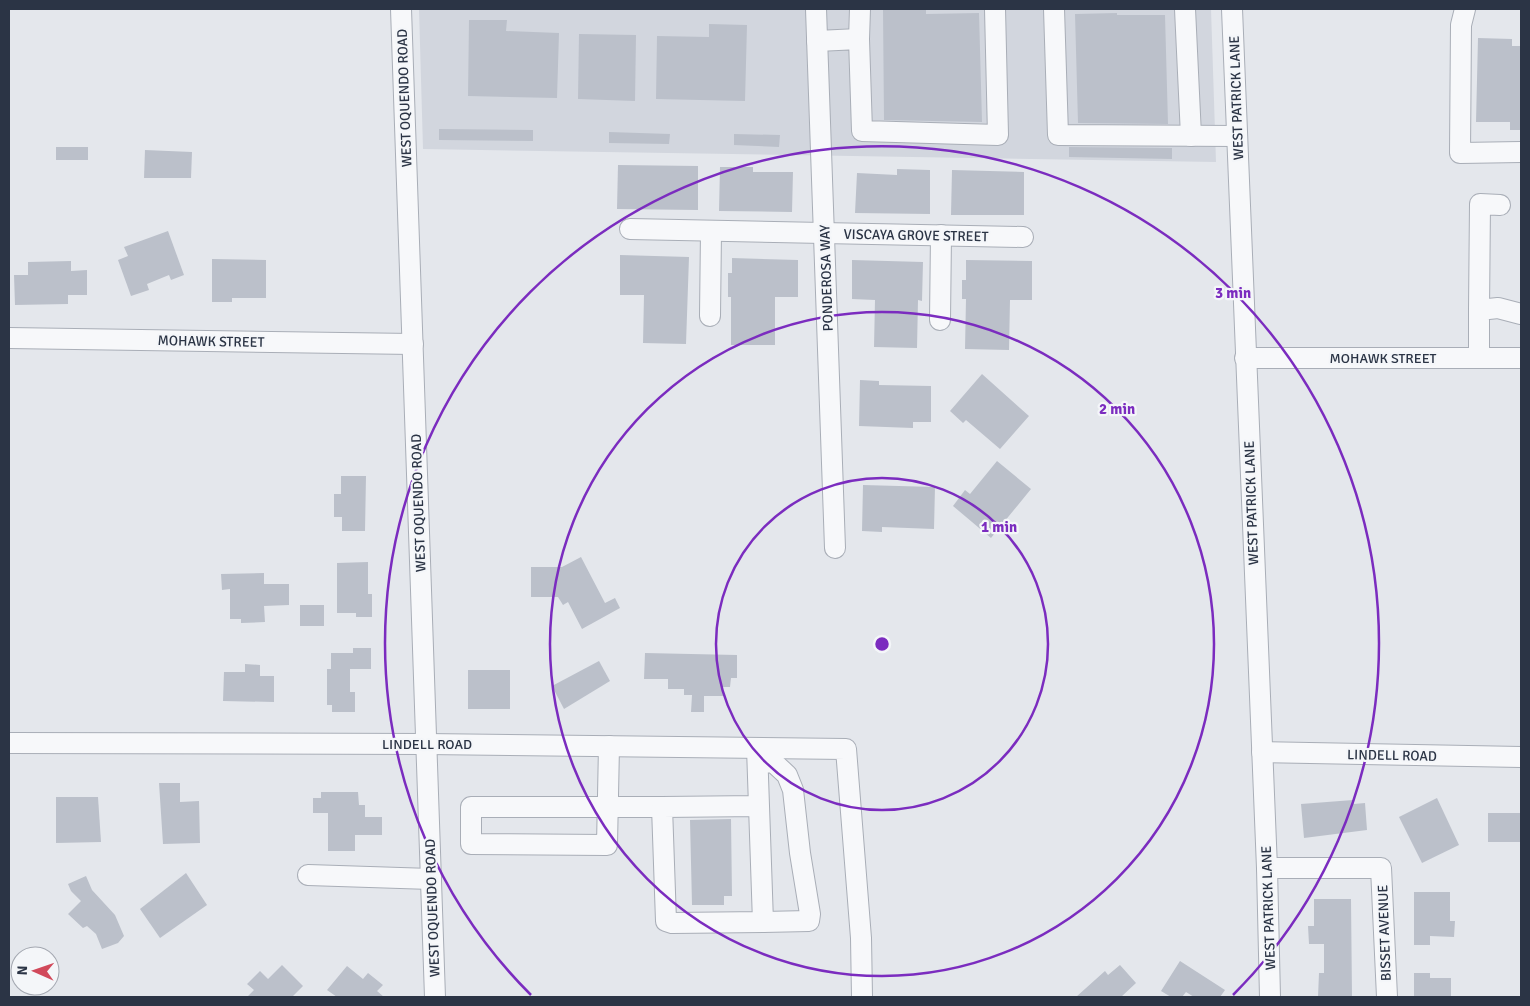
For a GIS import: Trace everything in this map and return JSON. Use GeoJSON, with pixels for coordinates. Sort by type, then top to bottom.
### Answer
{"type":"FeatureCollection","features":[{"type":"Feature","properties":{"kind":"street","name":"WEST OQUENDO ROAD"},"geometry":{"type":"LineString","coordinates":[[401,9],[435,997]]}},
{"type":"Feature","properties":{"kind":"street","name":"PONDEROSA WAY"},"geometry":{"type":"LineString","coordinates":[[816,9],[836,548]]}},
{"type":"Feature","properties":{"kind":"street"},"geometry":{"type":"LineString","coordinates":[[860,9],[862,130],[998,134],[995,9]]}},
{"type":"Feature","properties":{"kind":"street"},"geometry":{"type":"LineString","coordinates":[[1054,9],[1058,135],[1237,136]]}},
{"type":"Feature","properties":{"kind":"street"},"geometry":{"type":"LineString","coordinates":[[1185,9],[1191,136]]}},
{"type":"Feature","properties":{"kind":"street","name":"WEST PATRICK LANE"},"geometry":{"type":"LineString","coordinates":[[1232,9],[1267,868],[1270,997]]}},
{"type":"Feature","properties":{"kind":"street"},"geometry":{"type":"LineString","coordinates":[[1465,9],[1461,25],[1460,153],[1521,152]]}},
{"type":"Feature","properties":{"kind":"street"},"geometry":{"type":"LineString","coordinates":[[817,41],[859,39]]}},
{"type":"Feature","properties":{"kind":"street"},"geometry":{"type":"LineString","coordinates":[[1479,358],[1480,204],[1500,205]]}},
{"type":"Feature","properties":{"kind":"street","name":"VISCAYA GROVE STREET"},"geometry":{"type":"LineString","coordinates":[[630,229],[1023,237]]}},
{"type":"Feature","properties":{"kind":"street"},"geometry":{"type":"LineString","coordinates":[[710,316],[711,231]]}},
{"type":"Feature","properties":{"kind":"street"},"geometry":{"type":"LineString","coordinates":[[940,320],[941,235]]}},
{"type":"Feature","properties":{"kind":"street"},"geometry":{"type":"LineString","coordinates":[[1479,310],[1498,308],[1521,314]]}},
{"type":"Feature","properties":{"kind":"street","name":"MOHAWK STREET"},"geometry":{"type":"LineString","coordinates":[[9,338],[413,344]]}},
{"type":"Feature","properties":{"kind":"street","name":"MOHAWK STREET"},"geometry":{"type":"LineString","coordinates":[[1245,358],[1521,358]]}},
{"type":"Feature","properties":{"kind":"street","name":"LINDELL ROAD"},"geometry":{"type":"LineString","coordinates":[[9,743],[609,746],[758,755],[846,748],[860,938],[862,997]]}},
{"type":"Feature","properties":{"kind":"street"},"geometry":{"type":"LineString","coordinates":[[609,746],[608,806],[607,845],[471,844],[471,807],[608,806],[662,807],[759,806]]}},
{"type":"Feature","properties":{"kind":"street","name":"LINDELL ROAD"},"geometry":{"type":"LineString","coordinates":[[1262,752],[1521,757]]}},
{"type":"Feature","properties":{"kind":"street"},"geometry":{"type":"LineString","coordinates":[[662,807],[666,921],[672,923],[763,922],[809,921],[810,914],[800,853],[794,790],[787,775],[772,762],[758,755],[763,922]]}},
{"type":"Feature","properties":{"kind":"street","name":"BISSET AVENUE"},"geometry":{"type":"LineString","coordinates":[[1267,868],[1381,868],[1387,997]]}},
{"type":"Feature","properties":{"kind":"street"},"geometry":{"type":"LineString","coordinates":[[308,875],[431,879]]}},
{"type":"Feature","properties":{"kind":"shaded area"},"geometry":{"type":"Polygon","coordinates":[[[419,9],[1211,9],[1216,162],[423,149],[419,9]]]}},
{"type":"Feature","properties":{"kind":"building"},"geometry":{"type":"Polygon","coordinates":[[[883,10],[926,10],[926,14],[979,13],[982,122],[884,120],[883,10]]]}},
{"type":"Feature","properties":{"kind":"building"},"geometry":{"type":"Polygon","coordinates":[[[1117,13],[1117,15],[1165,15],[1168,124],[1078,123],[1075,14],[1117,13]]]}},
{"type":"Feature","properties":{"kind":"building"},"geometry":{"type":"Polygon","coordinates":[[[469,20],[507,20],[506,31],[559,33],[557,98],[468,96],[469,20]]]}},
{"type":"Feature","properties":{"kind":"building"},"geometry":{"type":"Polygon","coordinates":[[[709,24],[747,25],[745,101],[656,99],[657,36],[709,37],[709,24]]]}},
{"type":"Feature","properties":{"kind":"building"},"geometry":{"type":"Polygon","coordinates":[[[579,34],[636,35],[635,101],[578,99],[579,34]]]}},
{"type":"Feature","properties":{"kind":"building"},"geometry":{"type":"Polygon","coordinates":[[[1478,38],[1512,39],[1512,46],[1521,46],[1521,130],[1510,130],[1510,122],[1476,122],[1478,38]]]}},
{"type":"Feature","properties":{"kind":"building"},"geometry":{"type":"Polygon","coordinates":[[[439,129],[533,130],[533,141],[439,140],[439,129]]]}},
{"type":"Feature","properties":{"kind":"building"},"geometry":{"type":"Polygon","coordinates":[[[609,132],[670,134],[669,144],[609,143],[609,132]]]}},
{"type":"Feature","properties":{"kind":"building"},"geometry":{"type":"Polygon","coordinates":[[[734,134],[780,135],[779,147],[734,145],[734,134]]]}},
{"type":"Feature","properties":{"kind":"building"},"geometry":{"type":"Polygon","coordinates":[[[56,147],[88,147],[88,160],[56,160],[56,147]]]}},
{"type":"Feature","properties":{"kind":"building"},"geometry":{"type":"Polygon","coordinates":[[[1069,147],[1172,148],[1172,159],[1069,157],[1069,147]]]}},
{"type":"Feature","properties":{"kind":"building"},"geometry":{"type":"Polygon","coordinates":[[[145,150],[192,152],[191,178],[144,178],[145,150]]]}},
{"type":"Feature","properties":{"kind":"building"},"geometry":{"type":"Polygon","coordinates":[[[618,165],[698,166],[698,210],[617,209],[618,165]]]}},
{"type":"Feature","properties":{"kind":"building"},"geometry":{"type":"Polygon","coordinates":[[[720,167],[753,167],[753,172],[793,172],[792,212],[719,211],[720,167]]]}},
{"type":"Feature","properties":{"kind":"building"},"geometry":{"type":"Polygon","coordinates":[[[897,169],[930,170],[930,214],[855,213],[857,173],[897,175],[897,169]]]}},
{"type":"Feature","properties":{"kind":"building"},"geometry":{"type":"Polygon","coordinates":[[[952,170],[1024,172],[1024,215],[951,215],[952,170]]]}},
{"type":"Feature","properties":{"kind":"building"},"geometry":{"type":"Polygon","coordinates":[[[168,231],[184,275],[171,280],[169,275],[147,284],[149,290],[131,296],[118,260],[128,256],[124,247],[168,231]]]}},
{"type":"Feature","properties":{"kind":"building"},"geometry":{"type":"Polygon","coordinates":[[[620,255],[689,257],[686,344],[643,343],[644,295],[620,295],[620,255]]]}},
{"type":"Feature","properties":{"kind":"building"},"geometry":{"type":"Polygon","coordinates":[[[732,258],[798,260],[798,297],[775,297],[775,345],[731,345],[731,297],[728,297],[728,273],[732,273],[732,258]]]}},
{"type":"Feature","properties":{"kind":"building"},"geometry":{"type":"Polygon","coordinates":[[[212,259],[266,260],[266,298],[232,298],[232,302],[212,302],[212,259]]]}},
{"type":"Feature","properties":{"kind":"building"},"geometry":{"type":"Polygon","coordinates":[[[852,260],[923,262],[922,301],[918,300],[917,348],[874,347],[875,300],[852,299],[852,260]]]}},
{"type":"Feature","properties":{"kind":"building"},"geometry":{"type":"Polygon","coordinates":[[[966,260],[1032,261],[1032,300],[1010,300],[1009,350],[965,349],[966,299],[962,299],[962,280],[966,280],[966,260]]]}},
{"type":"Feature","properties":{"kind":"building"},"geometry":{"type":"Polygon","coordinates":[[[71,261],[71,271],[87,270],[87,295],[68,295],[68,304],[15,305],[14,275],[28,275],[28,262],[71,261]]]}},
{"type":"Feature","properties":{"kind":"building"},"geometry":{"type":"Polygon","coordinates":[[[982,374],[1029,416],[1000,449],[966,420],[963,423],[950,411],[982,374]]]}},
{"type":"Feature","properties":{"kind":"building"},"geometry":{"type":"Polygon","coordinates":[[[860,380],[879,381],[879,385],[931,386],[931,422],[913,422],[913,428],[859,426],[860,380]]]}},
{"type":"Feature","properties":{"kind":"building"},"geometry":{"type":"Polygon","coordinates":[[[997,461],[1031,489],[991,538],[953,506],[965,490],[970,494],[997,461]]]}},
{"type":"Feature","properties":{"kind":"building"},"geometry":{"type":"Polygon","coordinates":[[[341,476],[366,476],[365,531],[342,531],[342,517],[334,517],[334,494],[341,494],[341,476]]]}},
{"type":"Feature","properties":{"kind":"building"},"geometry":{"type":"Polygon","coordinates":[[[863,485],[935,487],[934,529],[882,527],[882,532],[862,531],[863,485]]]}},
{"type":"Feature","properties":{"kind":"building"},"geometry":{"type":"Polygon","coordinates":[[[581,557],[605,603],[615,598],[620,608],[582,629],[568,602],[563,605],[558,597],[531,597],[531,567],[562,567],[581,557]]]}},
{"type":"Feature","properties":{"kind":"building"},"geometry":{"type":"Polygon","coordinates":[[[368,562],[368,594],[372,594],[372,617],[356,617],[356,613],[337,613],[337,563],[368,562]]]}},
{"type":"Feature","properties":{"kind":"building"},"geometry":{"type":"Polygon","coordinates":[[[264,573],[264,584],[289,584],[289,605],[264,606],[265,622],[241,623],[241,619],[230,619],[230,589],[222,590],[221,574],[264,573]]]}},
{"type":"Feature","properties":{"kind":"building"},"geometry":{"type":"Polygon","coordinates":[[[300,605],[324,605],[324,626],[300,626],[300,605]]]}},
{"type":"Feature","properties":{"kind":"building"},"geometry":{"type":"Polygon","coordinates":[[[353,648],[371,648],[371,669],[350,669],[350,692],[355,692],[355,712],[332,712],[332,705],[327,705],[327,669],[331,669],[331,653],[353,653],[353,648]]]}},
{"type":"Feature","properties":{"kind":"building"},"geometry":{"type":"Polygon","coordinates":[[[645,653],[737,655],[737,678],[731,678],[730,687],[723,687],[723,696],[704,696],[704,712],[691,712],[692,695],[684,695],[684,689],[668,689],[668,679],[644,679],[645,653]]]}},
{"type":"Feature","properties":{"kind":"building"},"geometry":{"type":"Polygon","coordinates":[[[599,661],[610,681],[564,709],[552,686],[599,661]]]}},
{"type":"Feature","properties":{"kind":"building"},"geometry":{"type":"Polygon","coordinates":[[[245,664],[260,665],[260,676],[274,676],[274,702],[223,701],[224,672],[245,672],[245,664]]]}},
{"type":"Feature","properties":{"kind":"building"},"geometry":{"type":"Polygon","coordinates":[[[468,670],[510,670],[510,709],[468,709],[468,670]]]}},
{"type":"Feature","properties":{"kind":"building"},"geometry":{"type":"Polygon","coordinates":[[[159,783],[180,783],[180,802],[199,801],[200,843],[163,844],[159,783]]]}},
{"type":"Feature","properties":{"kind":"building"},"geometry":{"type":"Polygon","coordinates":[[[321,792],[358,792],[359,805],[365,805],[365,817],[382,817],[382,835],[355,835],[355,851],[328,851],[328,813],[313,813],[313,798],[321,798],[321,792]]]}},
{"type":"Feature","properties":{"kind":"building"},"geometry":{"type":"Polygon","coordinates":[[[56,797],[98,797],[101,842],[56,843],[56,797]]]}},
{"type":"Feature","properties":{"kind":"building"},"geometry":{"type":"Polygon","coordinates":[[[1437,798],[1459,845],[1422,863],[1399,817],[1437,798]]]}},
{"type":"Feature","properties":{"kind":"building"},"geometry":{"type":"Polygon","coordinates":[[[1353,800],[1354,804],[1365,803],[1367,830],[1304,838],[1301,804],[1353,800]]]}},
{"type":"Feature","properties":{"kind":"building"},"geometry":{"type":"Polygon","coordinates":[[[1488,813],[1521,813],[1521,842],[1488,842],[1488,813]]]}},
{"type":"Feature","properties":{"kind":"building"},"geometry":{"type":"Polygon","coordinates":[[[731,819],[732,896],[724,896],[724,905],[692,905],[690,820],[731,819]]]}},
{"type":"Feature","properties":{"kind":"building"},"geometry":{"type":"Polygon","coordinates":[[[186,873],[207,905],[160,938],[140,909],[186,873]]]}},
{"type":"Feature","properties":{"kind":"building"},"geometry":{"type":"Polygon","coordinates":[[[86,876],[92,890],[115,915],[124,936],[118,943],[102,949],[96,934],[87,926],[83,928],[68,914],[81,901],[71,891],[68,884],[86,876]]]}},
{"type":"Feature","properties":{"kind":"building"},"geometry":{"type":"Polygon","coordinates":[[[1414,892],[1450,892],[1450,921],[1455,921],[1454,937],[1430,936],[1430,945],[1414,945],[1414,892]]]}},
{"type":"Feature","properties":{"kind":"building"},"geometry":{"type":"Polygon","coordinates":[[[1314,899],[1351,899],[1352,997],[1318,997],[1319,973],[1324,973],[1324,944],[1309,944],[1308,926],[1314,926],[1314,899]]]}},
{"type":"Feature","properties":{"kind":"building"},"geometry":{"type":"Polygon","coordinates":[[[1180,961],[1225,990],[1220,997],[1194,997],[1186,992],[1182,997],[1171,997],[1161,991],[1180,961]]]}},
{"type":"Feature","properties":{"kind":"building"},"geometry":{"type":"Polygon","coordinates":[[[282,965],[303,986],[292,997],[247,997],[254,990],[247,984],[260,971],[268,979],[282,965]]]}},
{"type":"Feature","properties":{"kind":"building"},"geometry":{"type":"Polygon","coordinates":[[[1120,965],[1136,983],[1121,997],[1076,997],[1105,971],[1108,975],[1120,965]]]}},
{"type":"Feature","properties":{"kind":"building"},"geometry":{"type":"Polygon","coordinates":[[[347,966],[363,979],[368,973],[383,985],[377,991],[384,997],[337,997],[327,990],[347,966]]]}},
{"type":"Feature","properties":{"kind":"building"},"geometry":{"type":"Polygon","coordinates":[[[1414,973],[1430,973],[1430,978],[1451,978],[1451,997],[1414,997],[1414,973]]]}}]}
